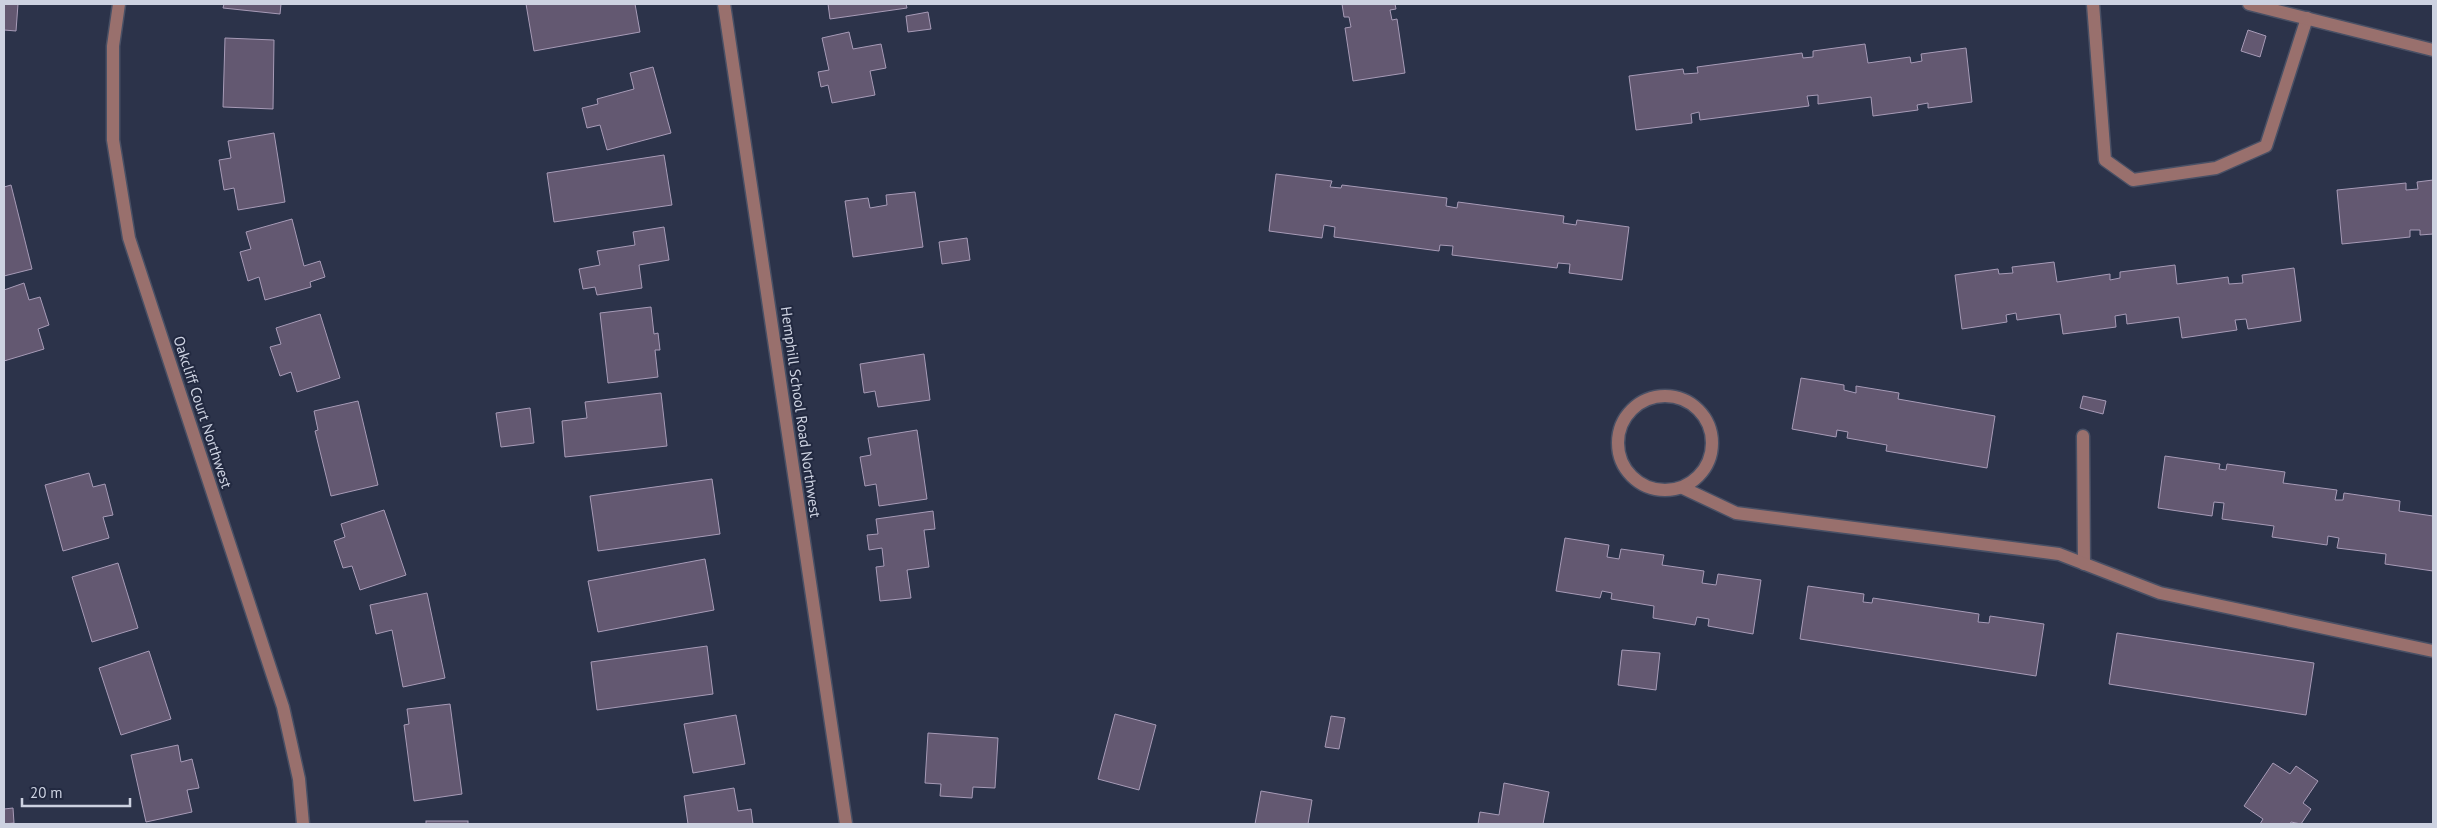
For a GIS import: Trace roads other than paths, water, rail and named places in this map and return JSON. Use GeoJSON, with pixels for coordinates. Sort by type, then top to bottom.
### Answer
{"type":"FeatureCollection","features":[{"type":"Feature","properties":{"kind":"street","name":"Oakcliff Court Northwest"},"geometry":{"type":"LineString","coordinates":[[119,4],[113,46],[112,140],[129,238],[282,707],[299,779],[303,824]]}},
{"type":"Feature","properties":{"kind":"street","name":"Hemphill School Road Northwest"},"geometry":{"type":"LineString","coordinates":[[724,4],[846,824]]}},
{"type":"Feature","properties":{"kind":"street"},"geometry":{"type":"LineString","coordinates":[[2093,4],[2105,160],[2133,180],[2216,168],[2266,146],[2307,18]]}},
{"type":"Feature","properties":{"kind":"street"},"geometry":{"type":"LineString","coordinates":[[2249,4],[2433,50]]}},
{"type":"Feature","properties":{"kind":"street"},"geometry":{"type":"LineString","coordinates":[[1683,488],[1697,479],[1708,464],[1713,446],[1708,422],[1693,404],[1670,396],[1647,398],[1633,407],[1622,422],[1617,441],[1622,465],[1640,485],[1651,489],[1667,491],[1683,488],[1736,513],[2059,554],[2160,593],[2433,651]]}},
{"type":"Feature","properties":{"kind":"street"},"geometry":{"type":"LineString","coordinates":[[2084,436],[2084,564]]}}]}
